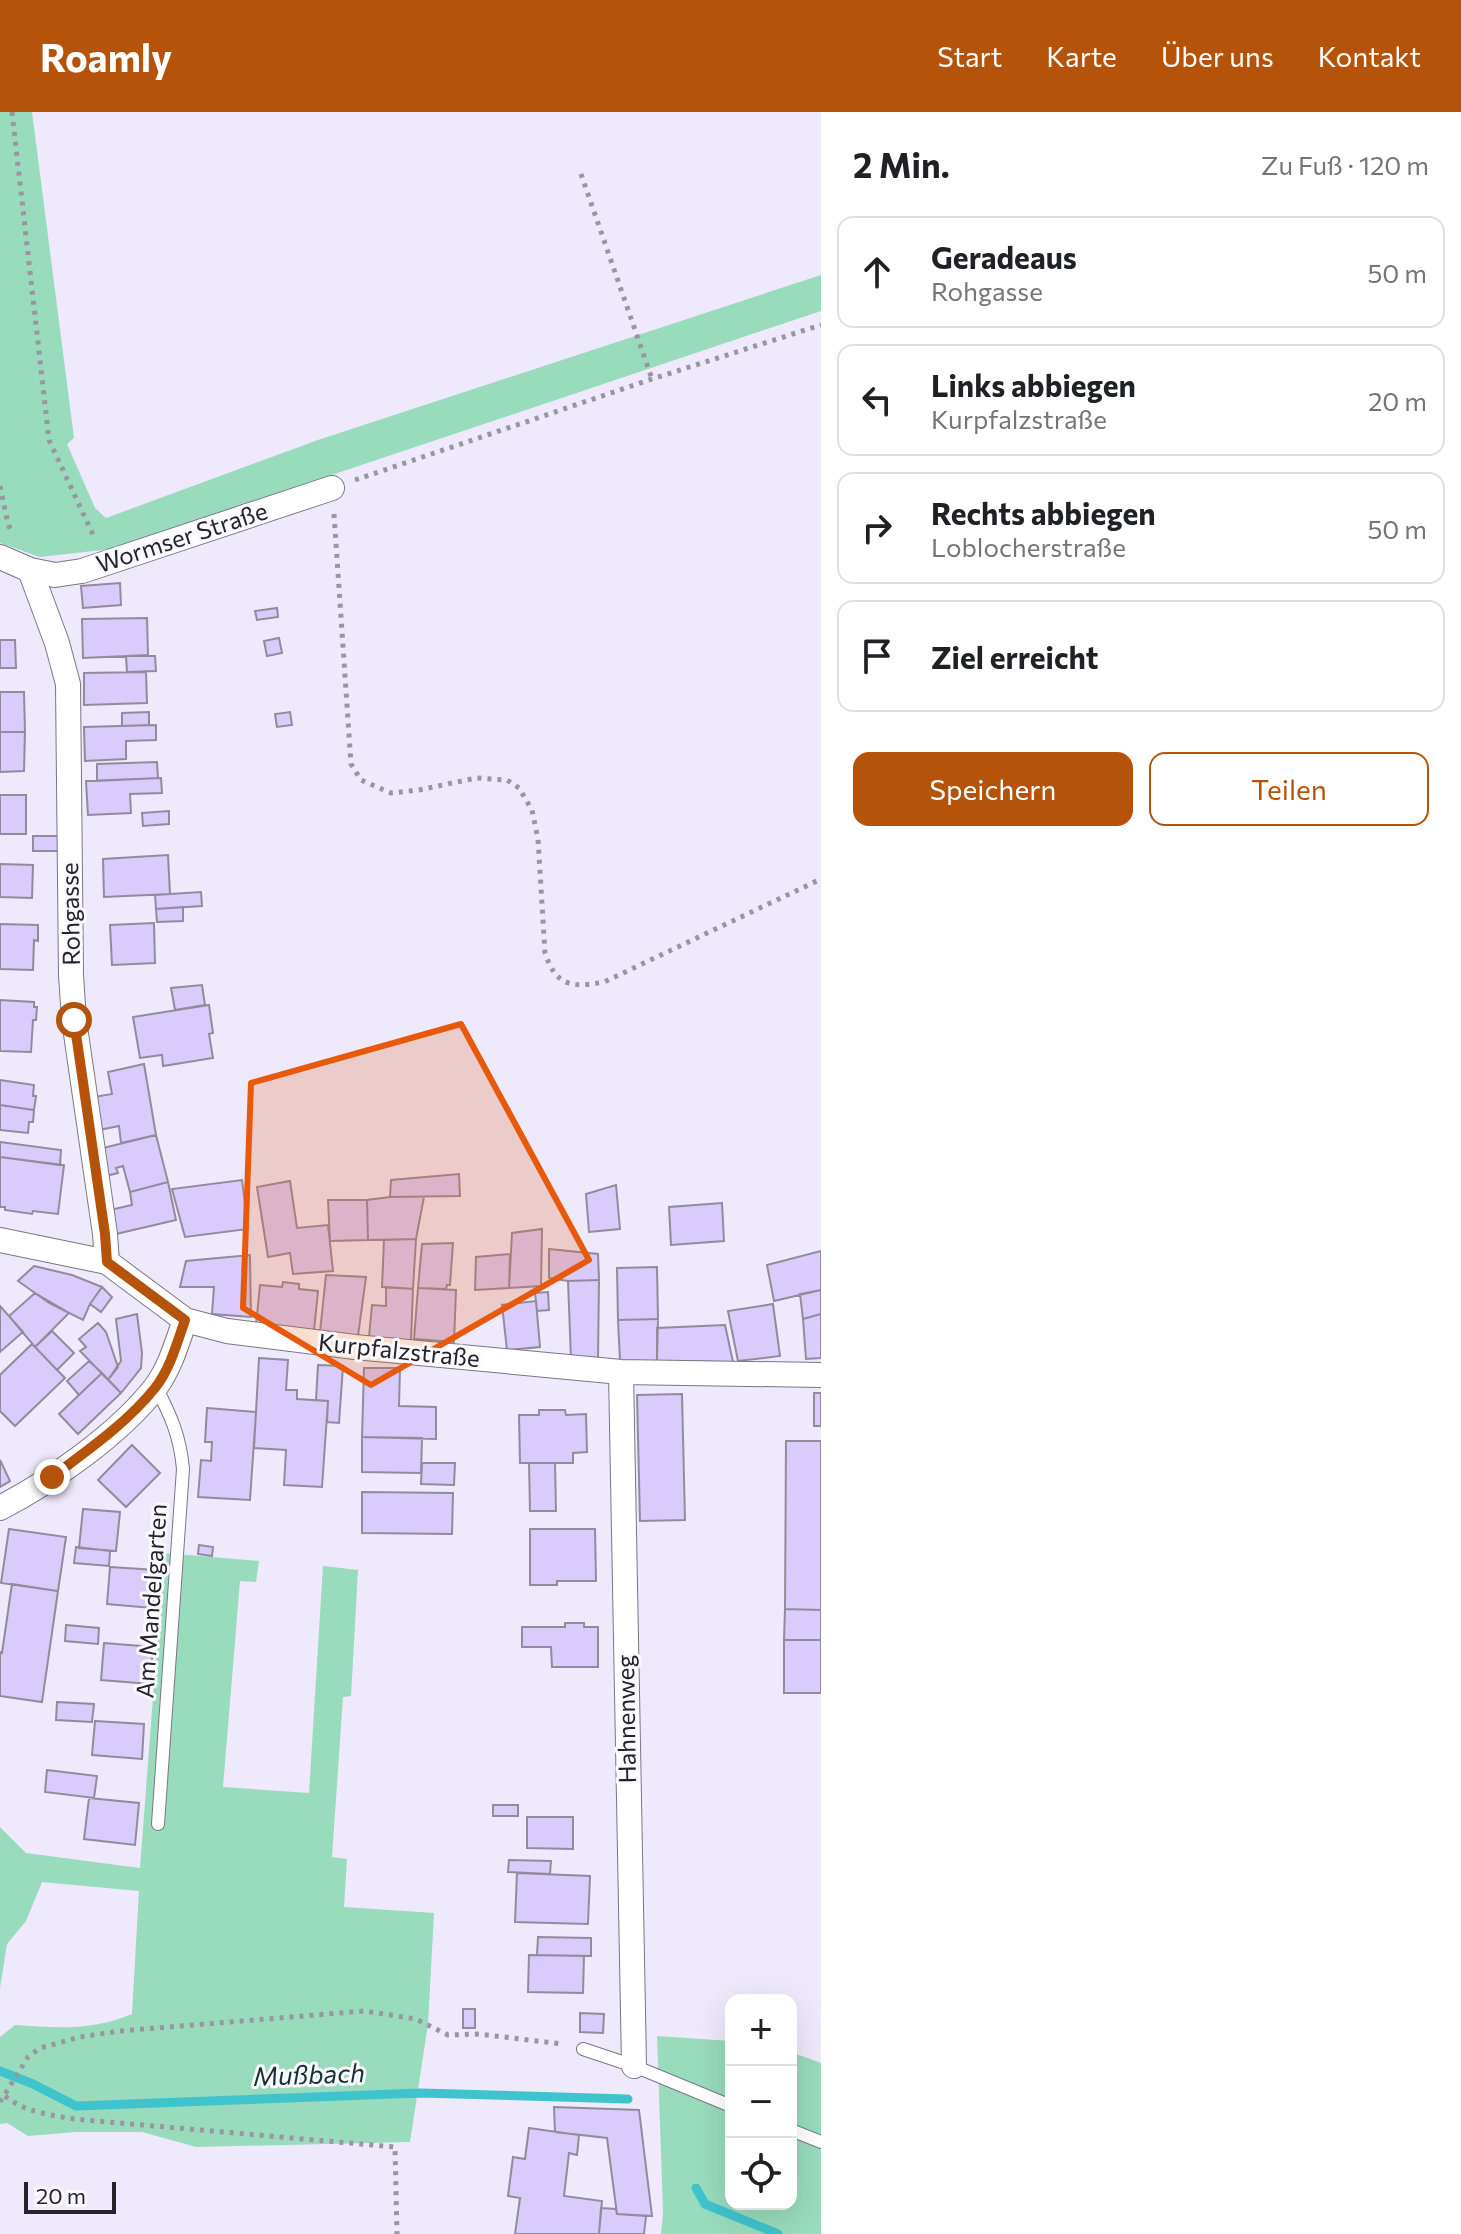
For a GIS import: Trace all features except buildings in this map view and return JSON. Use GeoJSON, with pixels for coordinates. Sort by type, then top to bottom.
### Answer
{"type":"FeatureCollection","features":[{"type":"Feature","properties":{"kind":"street","name":"Wormser Straße"},"geometry":{"type":"LineString","coordinates":[[0,557],[30,570],[55,575],[82,571],[332,488]]}},
{"type":"Feature","properties":{"kind":"street","name":"Rohgasse"},"geometry":{"type":"LineString","coordinates":[[30,570],[57,643],[68,684],[74,1020],[107,1262]]}},
{"type":"Feature","properties":{"kind":"street","name":"Kurpfalzstraße"},"geometry":{"type":"LineString","coordinates":[[0,1240],[107,1262],[185,1320],[227,1331],[621,1372],[821,1375]]}},
{"type":"Feature","properties":{"kind":"street"},"geometry":{"type":"LineString","coordinates":[[0,1508],[77,1459],[129,1415],[156,1387],[171,1360],[185,1320]]}},
{"type":"Feature","properties":{"kind":"street","name":"Hahnenweg"},"geometry":{"type":"LineString","coordinates":[[621,1372],[634,2066]]}},
{"type":"Feature","properties":{"kind":"lane","name":"Am Mandelgarten"},"geometry":{"type":"LineString","coordinates":[[156,1387],[174,1422],[181,1444],[183,1469],[158,1824]]}},
{"type":"Feature","properties":{"kind":"lane"},"geometry":{"type":"LineString","coordinates":[[583,2049],[634,2066],[725,2104]]}},
{"type":"Feature","properties":{"kind":"lane"},"geometry":{"type":"LineString","coordinates":[[797,2132],[821,2142]]}},
{"type":"Feature","properties":{"kind":"path"},"geometry":{"type":"LineString","coordinates":[[12,112],[49,440],[106,563]]}},
{"type":"Feature","properties":{"kind":"path"},"geometry":{"type":"LineString","coordinates":[[581,174],[652,379]]}},
{"type":"Feature","properties":{"kind":"path"},"geometry":{"type":"LineString","coordinates":[[821,325],[332,488],[351,764],[361,780],[391,793],[476,778],[507,780],[519,788],[532,810],[538,839],[545,953],[550,969],[559,980],[582,986],[604,982],[821,879]]}},
{"type":"Feature","properties":{"kind":"path"},"geometry":{"type":"LineString","coordinates":[[0,486],[8,524],[30,570]]}},
{"type":"Feature","properties":{"kind":"path"},"geometry":{"type":"LineString","coordinates":[[0,2102],[28,2057],[40,2048],[80,2037],[166,2027],[364,2011],[416,2019],[448,2035],[479,2034],[583,2049]]}},
{"type":"Feature","properties":{"kind":"path"},"geometry":{"type":"LineString","coordinates":[[5,2096],[41,2113],[74,2119],[395,2147],[397,2234]]}},
{"type":"Feature","properties":{"kind":"highlighted area"},"geometry":{"type":"Polygon","coordinates":[[[461,1024],[589,1260],[371,1385],[243,1308],[251,1083],[461,1024]]]}},
{"type":"Feature","properties":{"kind":"green space"},"geometry":{"type":"Polygon","coordinates":[[[0,112],[32,112],[74,438],[67,444],[95,508],[106,518],[318,440],[821,275],[821,311],[111,549],[40,557],[0,543],[0,112]]]}},
{"type":"Feature","properties":{"kind":"green space"},"geometry":{"type":"Polygon","coordinates":[[[164,1553],[259,1561],[256,1582],[240,1581],[223,1787],[309,1793],[323,1566],[358,1570],[351,1696],[343,1697],[332,1857],[347,1859],[344,1907],[434,1913],[428,2024],[410,2142],[196,2147],[142,2132],[28,2136],[7,2123],[0,2124],[0,2037],[15,2025],[88,2026],[132,2014],[139,1891],[42,1882],[26,1921],[7,1944],[0,1988],[0,1827],[26,1853],[140,1868],[164,1553]]]}},
{"type":"Feature","properties":{"kind":"green space"},"geometry":{"type":"Polygon","coordinates":[[[657,2036],[725,2041],[725,2210],[797,2210],[797,2054],[821,2063],[821,2234],[661,2234],[663,2212],[657,2036]]]}},
{"type":"Feature","properties":{"kind":"waterway","name":"Mußbach"},"geometry":{"type":"LineString","coordinates":[[0,2071],[76,2106],[421,2093],[628,2099]]}},
{"type":"Feature","properties":{"kind":"waterway","name":"Mußbach"},"geometry":{"type":"LineString","coordinates":[[696,2188],[705,2204],[778,2234]]}},
{"type":"Feature","properties":{"kind":"route"},"geometry":{"type":"LineString","coordinates":[[52,1477],[105,1436],[156,1387],[171,1360],[185,1320],[107,1262],[74,1020]]}}]}
